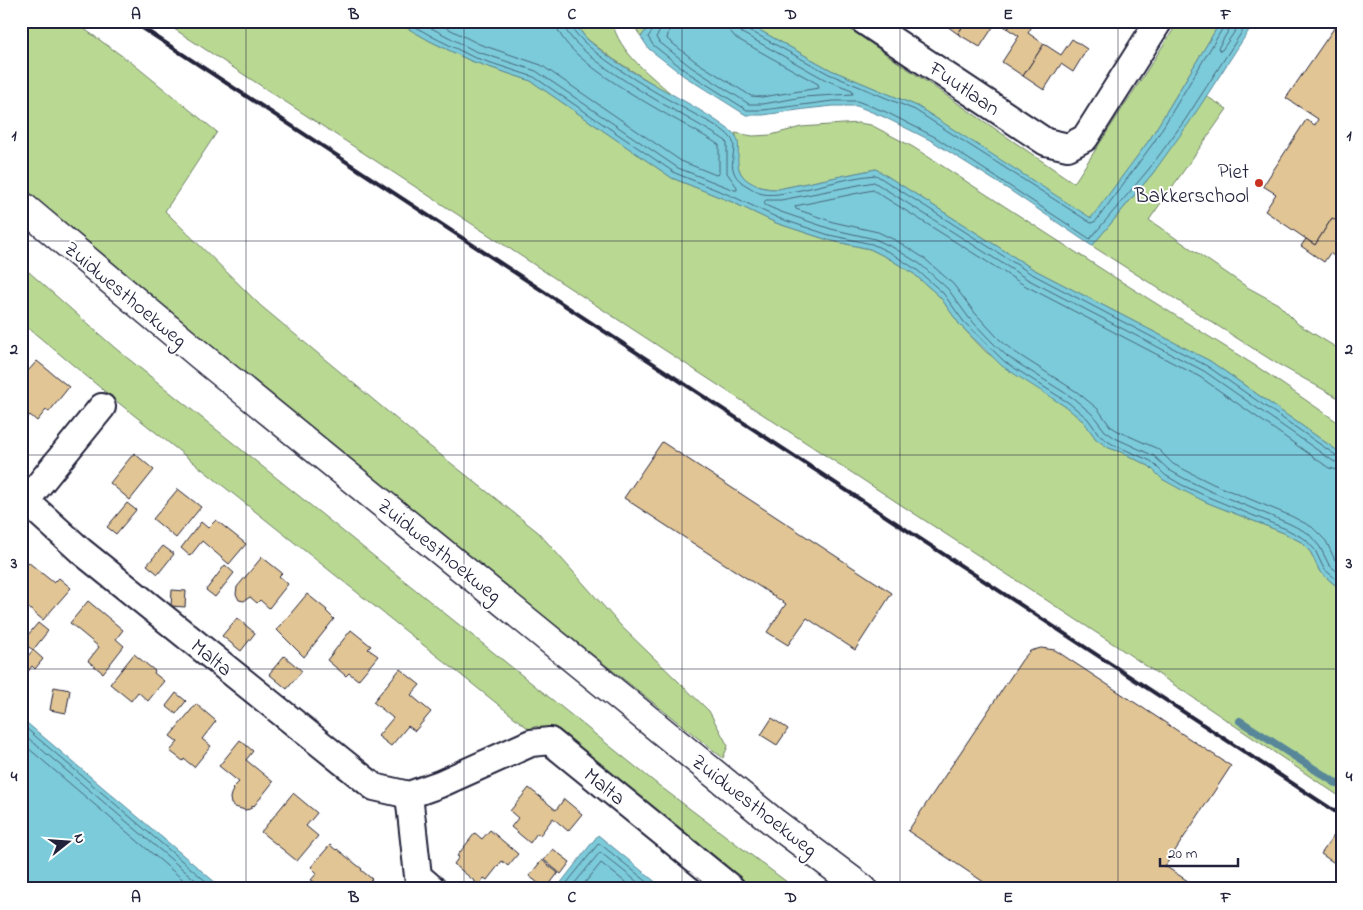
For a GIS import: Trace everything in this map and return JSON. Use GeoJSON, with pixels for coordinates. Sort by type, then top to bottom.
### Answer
{"type":"FeatureCollection","features":[{"type":"Feature","properties":{"kind":"main road","name":"Zuidwesthoekweg"},"geometry":{"type":"LineString","coordinates":[[21,204],[201,356],[775,823],[864,889]]}},
{"type":"Feature","properties":{"kind":"street","name":"Fuutlaan"},"geometry":{"type":"LineString","coordinates":[[877,25],[1046,142],[1068,147],[1085,138],[1159,21]]}},
{"type":"Feature","properties":{"kind":"street","name":"Malta"},"geometry":{"type":"LineString","coordinates":[[102,407],[24,504],[374,787],[409,795],[440,784],[531,743],[550,741],[732,889]]}},
{"type":"Feature","properties":{"kind":"street"},"geometry":{"type":"LineString","coordinates":[[409,795],[418,876],[433,889]]}},
{"type":"Feature","properties":{"kind":"green space"},"geometry":{"type":"Polygon","coordinates":[[[21,21],[73,21],[132,63],[217,132],[165,211],[261,306],[418,437],[538,532],[622,627],[709,711],[728,746],[723,758],[179,327],[21,189],[21,21]]]}},
{"type":"Feature","properties":{"kind":"green space"},"geometry":{"type":"Polygon","coordinates":[[[162,21],[395,21],[471,61],[531,81],[672,178],[732,202],[776,223],[828,240],[870,249],[914,274],[940,297],[960,325],[986,352],[1066,407],[1084,422],[1096,439],[1109,448],[1149,466],[1162,479],[1206,502],[1284,533],[1303,543],[1311,553],[1320,572],[1334,584],[1342,587],[1342,798],[1115,645],[162,21]]]}},
{"type":"Feature","properties":{"kind":"green space"},"geometry":{"type":"Polygon","coordinates":[[[573,21],[612,21],[616,33],[629,54],[647,73],[676,98],[613,59],[586,38],[573,21]]]}},
{"type":"Feature","properties":{"kind":"green space"},"geometry":{"type":"Polygon","coordinates":[[[631,21],[653,21],[641,37],[631,21]]]}},
{"type":"Feature","properties":{"kind":"green space"},"geometry":{"type":"Polygon","coordinates":[[[743,21],[838,21],[1074,183],[1179,21],[1221,21],[1150,139],[1091,219],[917,106],[831,70],[743,21]]]}},
{"type":"Feature","properties":{"kind":"green space"},"geometry":{"type":"Polygon","coordinates":[[[1206,96],[1227,109],[1149,220],[1247,287],[1278,304],[1298,324],[1342,351],[1342,400],[1276,363],[1092,246],[1153,173],[1206,96]]]}},
{"type":"Feature","properties":{"kind":"green space"},"geometry":{"type":"Polygon","coordinates":[[[858,123],[871,125],[913,147],[1259,368],[1342,425],[1342,454],[1210,361],[1033,269],[876,169],[778,189],[755,185],[744,178],[740,172],[735,133],[753,136],[771,135],[801,127],[858,123]]]}},
{"type":"Feature","properties":{"kind":"green space"},"geometry":{"type":"Polygon","coordinates":[[[21,265],[115,348],[657,784],[796,889],[742,889],[544,730],[537,726],[529,729],[120,404],[21,322],[21,265]]]}},
{"type":"Feature","properties":{"kind":"water"},"geometry":{"type":"Polygon","coordinates":[[[395,21],[573,21],[587,39],[621,65],[696,108],[732,132],[738,143],[739,170],[743,176],[757,186],[778,189],[876,169],[1033,269],[1210,361],[1342,454],[1342,587],[1334,584],[1320,572],[1311,553],[1303,543],[1284,533],[1206,502],[1180,489],[1162,479],[1149,466],[1109,448],[1096,439],[1084,422],[1066,407],[1002,366],[960,325],[940,297],[914,274],[888,258],[870,249],[828,240],[776,223],[732,202],[672,178],[531,81],[471,61],[395,21]]]}},
{"type":"Feature","properties":{"kind":"water"},"geometry":{"type":"Polygon","coordinates":[[[653,21],[743,21],[831,70],[917,106],[1091,218],[1150,139],[1221,21],[1255,21],[1189,123],[1153,173],[1092,246],[1011,191],[932,141],[857,106],[833,106],[763,115],[746,115],[684,76],[649,49],[641,37],[653,21]]]}},
{"type":"Feature","properties":{"kind":"water"},"geometry":{"type":"Polygon","coordinates":[[[21,718],[223,889],[21,889],[21,718]]]}},
{"type":"Feature","properties":{"kind":"water"},"geometry":{"type":"Polygon","coordinates":[[[598,835],[664,889],[556,889],[598,835]]]}},
{"type":"Feature","properties":{"kind":"building"},"geometry":{"type":"Polygon","coordinates":[[[940,21],[966,21],[958,34],[940,21]]]}},
{"type":"Feature","properties":{"kind":"building"},"geometry":{"type":"Polygon","coordinates":[[[966,21],[997,21],[980,47],[958,34],[966,21]]]}},
{"type":"Feature","properties":{"kind":"building"},"geometry":{"type":"Polygon","coordinates":[[[997,21],[1013,21],[1008,29],[997,21]]]}},
{"type":"Feature","properties":{"kind":"building"},"geometry":{"type":"Polygon","coordinates":[[[1013,21],[1035,21],[1028,33],[1044,44],[1023,76],[1002,62],[1019,36],[1008,29],[1013,21]]]}},
{"type":"Feature","properties":{"kind":"building"},"geometry":{"type":"Polygon","coordinates":[[[1339,21],[1342,21],[1342,225],[1332,218],[1315,245],[1265,211],[1276,194],[1263,186],[1306,120],[1315,125],[1318,119],[1286,98],[1339,21]]]}},
{"type":"Feature","properties":{"kind":"building"},"geometry":{"type":"Polygon","coordinates":[[[1072,39],[1087,49],[1073,72],[1061,64],[1044,90],[1023,76],[1044,44],[1061,55],[1072,39]]]}},
{"type":"Feature","properties":{"kind":"building"},"geometry":{"type":"Polygon","coordinates":[[[1332,218],[1342,227],[1342,245],[1334,256],[1330,253],[1324,262],[1301,246],[1306,239],[1315,245],[1332,218]]]}},
{"type":"Feature","properties":{"kind":"building"},"geometry":{"type":"Polygon","coordinates":[[[37,361],[69,387],[49,412],[46,410],[37,421],[30,415],[21,425],[21,370],[28,371],[37,361]]]}},
{"type":"Feature","properties":{"kind":"building"},"geometry":{"type":"Polygon","coordinates":[[[662,442],[892,593],[855,650],[807,618],[788,645],[767,632],[786,604],[624,498],[662,442]]]}},
{"type":"Feature","properties":{"kind":"building"},"geometry":{"type":"Polygon","coordinates":[[[134,453],[154,470],[130,500],[110,483],[134,453]]]}},
{"type":"Feature","properties":{"kind":"building"},"geometry":{"type":"Polygon","coordinates":[[[178,489],[201,507],[176,538],[153,519],[178,489]]]}},
{"type":"Feature","properties":{"kind":"building"},"geometry":{"type":"Polygon","coordinates":[[[127,503],[136,510],[116,534],[107,527],[127,503]]]}},
{"type":"Feature","properties":{"kind":"building"},"geometry":{"type":"Polygon","coordinates":[[[216,520],[246,544],[229,564],[202,541],[190,556],[181,548],[201,522],[208,528],[216,520]]]}},
{"type":"Feature","properties":{"kind":"building"},"geometry":{"type":"Polygon","coordinates":[[[163,546],[174,554],[158,574],[147,565],[163,546]]]}},
{"type":"Feature","properties":{"kind":"building"},"geometry":{"type":"Polygon","coordinates":[[[262,557],[282,573],[279,576],[288,584],[269,608],[260,600],[257,603],[250,597],[244,601],[239,600],[236,594],[237,587],[262,557]]]}},
{"type":"Feature","properties":{"kind":"building"},"geometry":{"type":"Polygon","coordinates":[[[28,562],[54,583],[59,578],[71,588],[43,620],[21,602],[21,570],[28,562]]]}},
{"type":"Feature","properties":{"kind":"building"},"geometry":{"type":"Polygon","coordinates":[[[225,565],[234,573],[215,597],[206,590],[225,565]]]}},
{"type":"Feature","properties":{"kind":"building"},"geometry":{"type":"Polygon","coordinates":[[[172,590],[186,591],[185,607],[171,606],[172,590]]]}},
{"type":"Feature","properties":{"kind":"building"},"geometry":{"type":"Polygon","coordinates":[[[307,594],[327,610],[334,619],[304,657],[277,630],[307,594]]]}},
{"type":"Feature","properties":{"kind":"building"},"geometry":{"type":"Polygon","coordinates":[[[88,601],[123,630],[116,639],[124,646],[103,673],[88,661],[99,647],[70,623],[88,601]]]}},
{"type":"Feature","properties":{"kind":"building"},"geometry":{"type":"Polygon","coordinates":[[[237,618],[255,633],[241,651],[222,636],[237,618]]]}},
{"type":"Feature","properties":{"kind":"building"},"geometry":{"type":"Polygon","coordinates":[[[38,623],[48,631],[33,650],[22,642],[38,623]]]}},
{"type":"Feature","properties":{"kind":"building"},"geometry":{"type":"Polygon","coordinates":[[[351,630],[371,646],[368,649],[378,656],[358,680],[349,673],[346,676],[327,660],[351,630]]]}},
{"type":"Feature","properties":{"kind":"building"},"geometry":{"type":"Polygon","coordinates":[[[1041,648],[1055,650],[1231,766],[1165,866],[1200,889],[994,889],[908,831],[1022,660],[1030,651],[1041,648]]]}},
{"type":"Feature","properties":{"kind":"building"},"geometry":{"type":"Polygon","coordinates":[[[33,650],[43,659],[35,669],[32,666],[24,677],[21,675],[21,664],[33,650]]]}},
{"type":"Feature","properties":{"kind":"building"},"geometry":{"type":"Polygon","coordinates":[[[134,654],[164,681],[148,701],[138,692],[131,701],[110,684],[134,654]]]}},
{"type":"Feature","properties":{"kind":"building"},"geometry":{"type":"Polygon","coordinates":[[[284,656],[302,671],[287,689],[269,674],[284,656]]]}},
{"type":"Feature","properties":{"kind":"building"},"geometry":{"type":"Polygon","coordinates":[[[400,669],[420,685],[411,695],[431,712],[415,731],[408,726],[391,746],[378,736],[393,718],[373,702],[400,669]]]}},
{"type":"Feature","properties":{"kind":"building"},"geometry":{"type":"Polygon","coordinates":[[[54,687],[70,690],[66,713],[50,710],[54,687]]]}},
{"type":"Feature","properties":{"kind":"building"},"geometry":{"type":"Polygon","coordinates":[[[176,693],[186,701],[176,714],[166,706],[176,693]]]}},
{"type":"Feature","properties":{"kind":"building"},"geometry":{"type":"Polygon","coordinates":[[[196,704],[216,721],[202,739],[211,746],[194,767],[170,751],[178,742],[170,736],[196,704]]]}},
{"type":"Feature","properties":{"kind":"building"},"geometry":{"type":"Polygon","coordinates":[[[772,718],[788,729],[777,745],[761,735],[772,718]]]}},
{"type":"Feature","properties":{"kind":"building"},"geometry":{"type":"Polygon","coordinates":[[[240,740],[253,751],[246,760],[273,782],[254,806],[245,810],[231,804],[232,789],[239,782],[219,766],[240,740]]]}},
{"type":"Feature","properties":{"kind":"building"},"geometry":{"type":"Polygon","coordinates":[[[529,788],[556,810],[564,799],[582,814],[568,831],[553,818],[540,835],[537,833],[530,843],[511,827],[518,818],[510,811],[529,788]]]}},
{"type":"Feature","properties":{"kind":"building"},"geometry":{"type":"Polygon","coordinates":[[[293,793],[317,813],[306,826],[318,836],[297,861],[261,832],[293,793]]]}},
{"type":"Feature","properties":{"kind":"building"},"geometry":{"type":"Polygon","coordinates":[[[490,830],[518,854],[508,866],[502,861],[487,880],[484,878],[479,885],[454,864],[459,857],[457,856],[475,833],[482,839],[490,830]]]}},
{"type":"Feature","properties":{"kind":"building"},"geometry":{"type":"Polygon","coordinates":[[[1335,834],[1342,838],[1342,868],[1321,854],[1335,834]]]}},
{"type":"Feature","properties":{"kind":"building"},"geometry":{"type":"Polygon","coordinates":[[[330,845],[372,879],[364,889],[318,889],[314,885],[316,883],[311,880],[317,873],[311,867],[330,845]]]}},
{"type":"Feature","properties":{"kind":"building"},"geometry":{"type":"Polygon","coordinates":[[[553,849],[570,862],[561,874],[544,860],[553,849]]]}},
{"type":"Feature","properties":{"kind":"building"},"geometry":{"type":"Polygon","coordinates":[[[542,860],[558,873],[546,889],[529,876],[542,860]]]}},
{"type":"Feature","properties":{"kind":"waterway"},"geometry":{"type":"LineString","coordinates":[[1240,721],[1342,787]]}},
{"type":"Feature","properties":{"kind":"railway"},"geometry":{"type":"LineString","coordinates":[[132,21],[1342,816]]}},
{"type":"Feature","properties":{"kind":"place","name":"Piet Bakkerschool"},"geometry":{"type":"Point","coordinates":[1259,183]}}]}
